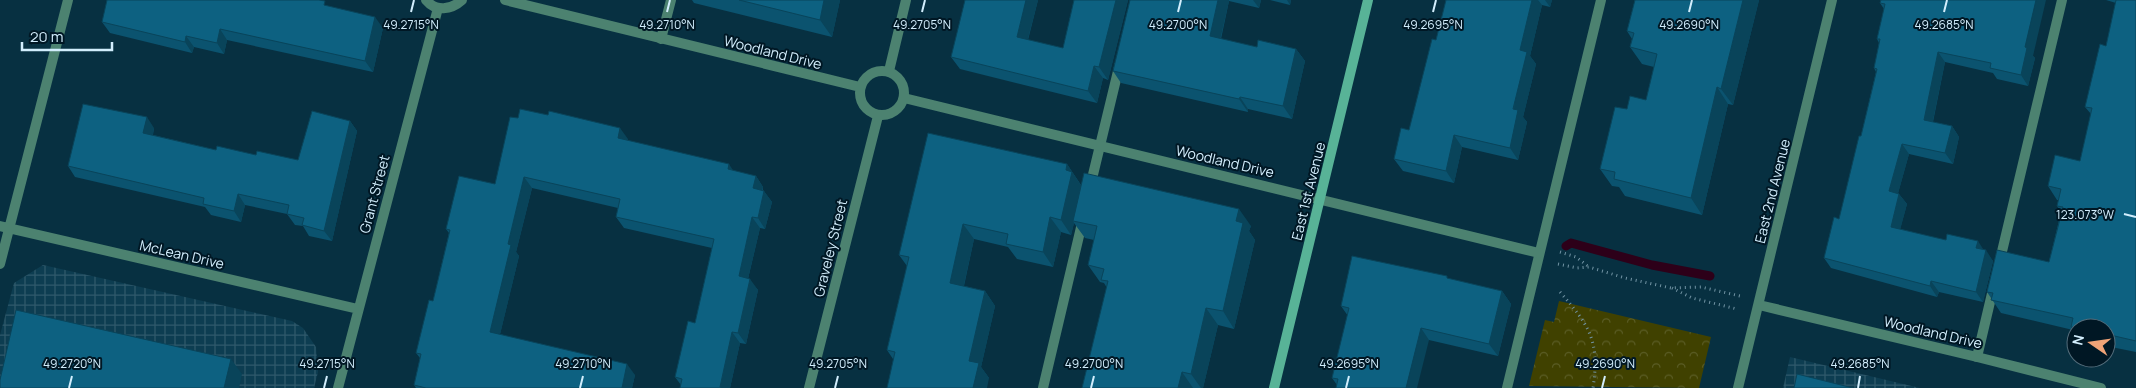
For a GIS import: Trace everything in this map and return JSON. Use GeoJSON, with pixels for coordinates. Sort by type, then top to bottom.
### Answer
{"type":"FeatureCollection","features":[{"type":"Feature","properties":{"kind":"main road","name":"East 1st Avenue"},"geometry":{"type":"LineString","coordinates":[[1274,388],[1368,0]]}},
{"type":"Feature","properties":{"kind":"street"},"geometry":{"type":"LineString","coordinates":[[0,264],[4,226],[68,0]]}},
{"type":"Feature","properties":{"kind":"street"},"geometry":{"type":"LineString","coordinates":[[426,0],[438,8],[447,8],[456,5],[462,0]]}},
{"type":"Feature","properties":{"kind":"street","name":"Woodland Drive"},"geometry":{"type":"LineString","coordinates":[[505,0],[860,87]]}},
{"type":"Feature","properties":{"kind":"street"},"geometry":{"type":"LineString","coordinates":[[662,39],[671,0]]}},
{"type":"Feature","properties":{"kind":"street"},"geometry":{"type":"LineString","coordinates":[[889,72],[906,0]]}},
{"type":"Feature","properties":{"kind":"street"},"geometry":{"type":"LineString","coordinates":[[1507,388],[1601,0]]}},
{"type":"Feature","properties":{"kind":"street","name":"East 2nd Avenue"},"geometry":{"type":"LineString","coordinates":[[1738,388],[1832,0]]}},
{"type":"Feature","properties":{"kind":"street"},"geometry":{"type":"LineString","coordinates":[[1977,357],[2062,0]]}},
{"type":"Feature","properties":{"kind":"street","name":"Grant Street"},"geometry":{"type":"LineString","coordinates":[[338,388],[438,8]]}},
{"type":"Feature","properties":{"kind":"street"},"geometry":{"type":"LineString","coordinates":[[1089,193],[1121,57]]}},
{"type":"Feature","properties":{"kind":"street"},"geometry":{"type":"LineString","coordinates":[[889,72],[896,75],[902,82],[904,98],[894,112],[878,116],[869,112],[863,105],[860,97],[860,87],[864,79],[871,73],[889,72]]}},
{"type":"Feature","properties":{"kind":"street","name":"Woodland Drive"},"geometry":{"type":"LineString","coordinates":[[904,98],[1539,253]]}},
{"type":"Feature","properties":{"kind":"street","name":"Graveley Street"},"geometry":{"type":"LineString","coordinates":[[809,388],[878,116]]}},
{"type":"Feature","properties":{"kind":"street"},"geometry":{"type":"LineString","coordinates":[[1043,388],[1085,211]]}},
{"type":"Feature","properties":{"kind":"street","name":"McLean Drive"},"geometry":{"type":"LineString","coordinates":[[4,226],[358,310]]}},
{"type":"Feature","properties":{"kind":"street","name":"Woodland Drive"},"geometry":{"type":"LineString","coordinates":[[1758,306],[2100,388]]}},
{"type":"Feature","properties":{"kind":"path"},"geometry":{"type":"LineString","coordinates":[[1539,253],[1564,252],[1584,261],[1590,267]]}},
{"type":"Feature","properties":{"kind":"path"},"geometry":{"type":"LineString","coordinates":[[1539,253],[1553,263],[1577,268],[1590,267],[1625,278],[1671,288],[1687,296],[1739,309],[1758,306]]}},
{"type":"Feature","properties":{"kind":"path"},"geometry":{"type":"LineString","coordinates":[[1671,288],[1686,286],[1718,290],[1744,297],[1758,306]]}},
{"type":"Feature","properties":{"kind":"path"},"geometry":{"type":"LineString","coordinates":[[1560,292],[1579,314],[1589,330],[1596,351],[1593,388]]}},
{"type":"Feature","properties":{"kind":"shaded area"},"geometry":{"type":"Polygon","coordinates":[[[43,265],[292,321],[303,328],[316,347],[318,372],[314,388],[0,388],[0,335],[14,283],[43,265]]]}},
{"type":"Feature","properties":{"kind":"shaded area"},"geometry":{"type":"Polygon","coordinates":[[[1790,357],[1920,388],[1783,388],[1790,357]]]}},
{"type":"Feature","properties":{"kind":"green space"},"geometry":{"type":"Polygon","coordinates":[[[1559,301],[1711,337],[1699,388],[1529,386],[1545,320],[1554,322],[1559,301]]]}},
{"type":"Feature","properties":{"kind":"building"},"geometry":{"type":"Polygon","coordinates":[[[107,0],[319,0],[325,1],[324,5],[375,17],[365,61],[220,29],[217,43],[186,36],[185,42],[102,22],[107,0]]]}},
{"type":"Feature","properties":{"kind":"building"},"geometry":{"type":"Polygon","coordinates":[[[739,0],[824,0],[820,20],[739,0]]]}},
{"type":"Feature","properties":{"kind":"building"},"geometry":{"type":"Polygon","coordinates":[[[965,0],[1026,0],[1017,37],[1063,48],[1074,0],[1116,0],[1099,67],[1094,66],[1088,91],[951,57],[965,0]]]}},
{"type":"Feature","properties":{"kind":"building"},"geometry":{"type":"Polygon","coordinates":[[[1130,0],[1218,0],[1210,36],[1257,47],[1258,40],[1296,49],[1283,106],[1240,97],[1239,99],[1113,71],[1130,0]]]}},
{"type":"Feature","properties":{"kind":"building"},"geometry":{"type":"Polygon","coordinates":[[[1446,0],[1532,0],[1520,50],[1527,52],[1513,109],[1518,110],[1510,148],[1454,135],[1446,171],[1394,159],[1401,128],[1409,130],[1432,39],[1436,40],[1446,0]]]}},
{"type":"Feature","properties":{"kind":"building"},"geometry":{"type":"Polygon","coordinates":[[[1635,0],[1743,0],[1721,89],[1717,87],[1691,198],[1614,179],[1615,172],[1600,169],[1615,107],[1627,109],[1630,96],[1646,100],[1657,54],[1630,47],[1634,33],[1627,31],[1635,0]]]}},
{"type":"Feature","properties":{"kind":"building"},"geometry":{"type":"Polygon","coordinates":[[[1881,0],[2036,0],[2025,47],[2027,48],[2021,75],[1990,68],[1991,63],[1938,52],[1924,120],[1952,126],[1945,153],[1902,144],[1889,191],[1899,194],[1891,227],[1946,240],[1947,234],[1978,241],[1976,248],[1986,250],[1976,292],[1931,281],[1930,286],[1824,258],[1834,217],[1839,219],[1877,69],[1874,68],[1880,39],[1877,39],[1885,4],[1880,3],[1881,0]]]}},
{"type":"Feature","properties":{"kind":"building"},"geometry":{"type":"Polygon","coordinates":[[[2116,0],[2136,0],[2136,341],[2116,336],[2116,318],[2073,318],[1991,300],[1993,293],[1987,292],[1997,250],[2049,262],[2063,207],[2057,206],[2061,189],[2048,186],[2055,155],[2080,161],[2092,108],[2085,107],[2100,44],[2106,46],[2116,0]]]}},
{"type":"Feature","properties":{"kind":"building"},"geometry":{"type":"Polygon","coordinates":[[[83,104],[147,117],[143,133],[216,150],[217,146],[256,155],[257,151],[298,160],[312,111],[350,121],[324,231],[302,225],[304,218],[287,214],[289,205],[238,194],[234,211],[203,204],[204,198],[68,166],[83,104]]]}},
{"type":"Feature","properties":{"kind":"building"},"geometry":{"type":"Polygon","coordinates":[[[520,109],[548,115],[549,111],[620,128],[618,138],[729,164],[728,169],[756,176],[753,188],[764,191],[758,218],[752,217],[739,276],[750,279],[738,333],[732,332],[720,387],[723,388],[680,388],[682,379],[675,377],[688,321],[695,323],[714,239],[616,217],[620,199],[524,177],[508,244],[511,245],[490,332],[627,364],[622,388],[426,388],[414,385],[421,354],[416,353],[429,300],[433,301],[450,230],[446,229],[459,176],[495,184],[510,117],[518,118],[520,109]]]}},
{"type":"Feature","properties":{"kind":"building"},"geometry":{"type":"Polygon","coordinates":[[[928,133],[1067,164],[1066,170],[1072,172],[1061,220],[1050,217],[1043,252],[1006,244],[1008,234],[963,224],[950,283],[985,291],[969,361],[979,363],[973,388],[887,388],[895,352],[887,350],[909,257],[899,255],[928,133]]]}},
{"type":"Feature","properties":{"kind":"building"},"geometry":{"type":"Polygon","coordinates":[[[1084,173],[1239,209],[1236,221],[1243,223],[1223,311],[1206,308],[1191,374],[1182,372],[1178,388],[1082,388],[1108,281],[1101,280],[1104,269],[1088,265],[1097,226],[1073,221],[1084,173]]]}},
{"type":"Feature","properties":{"kind":"building"},"geometry":{"type":"Polygon","coordinates":[[[1352,256],[1447,276],[1447,278],[1502,291],[1489,344],[1421,328],[1406,388],[1336,388],[1338,379],[1332,378],[1349,308],[1341,306],[1352,256]]]}},
{"type":"Feature","properties":{"kind":"building"},"geometry":{"type":"Polygon","coordinates":[[[16,310],[231,359],[224,388],[0,388],[0,380],[16,310]]]}},
{"type":"Feature","properties":{"kind":"building"},"geometry":{"type":"Polygon","coordinates":[[[1797,374],[1853,388],[1794,388],[1797,374]]]}},
{"type":"Feature","properties":{"kind":"waterway"},"geometry":{"type":"LineString","coordinates":[[1566,246],[1571,243],[1652,265],[1710,276]]}}]}
